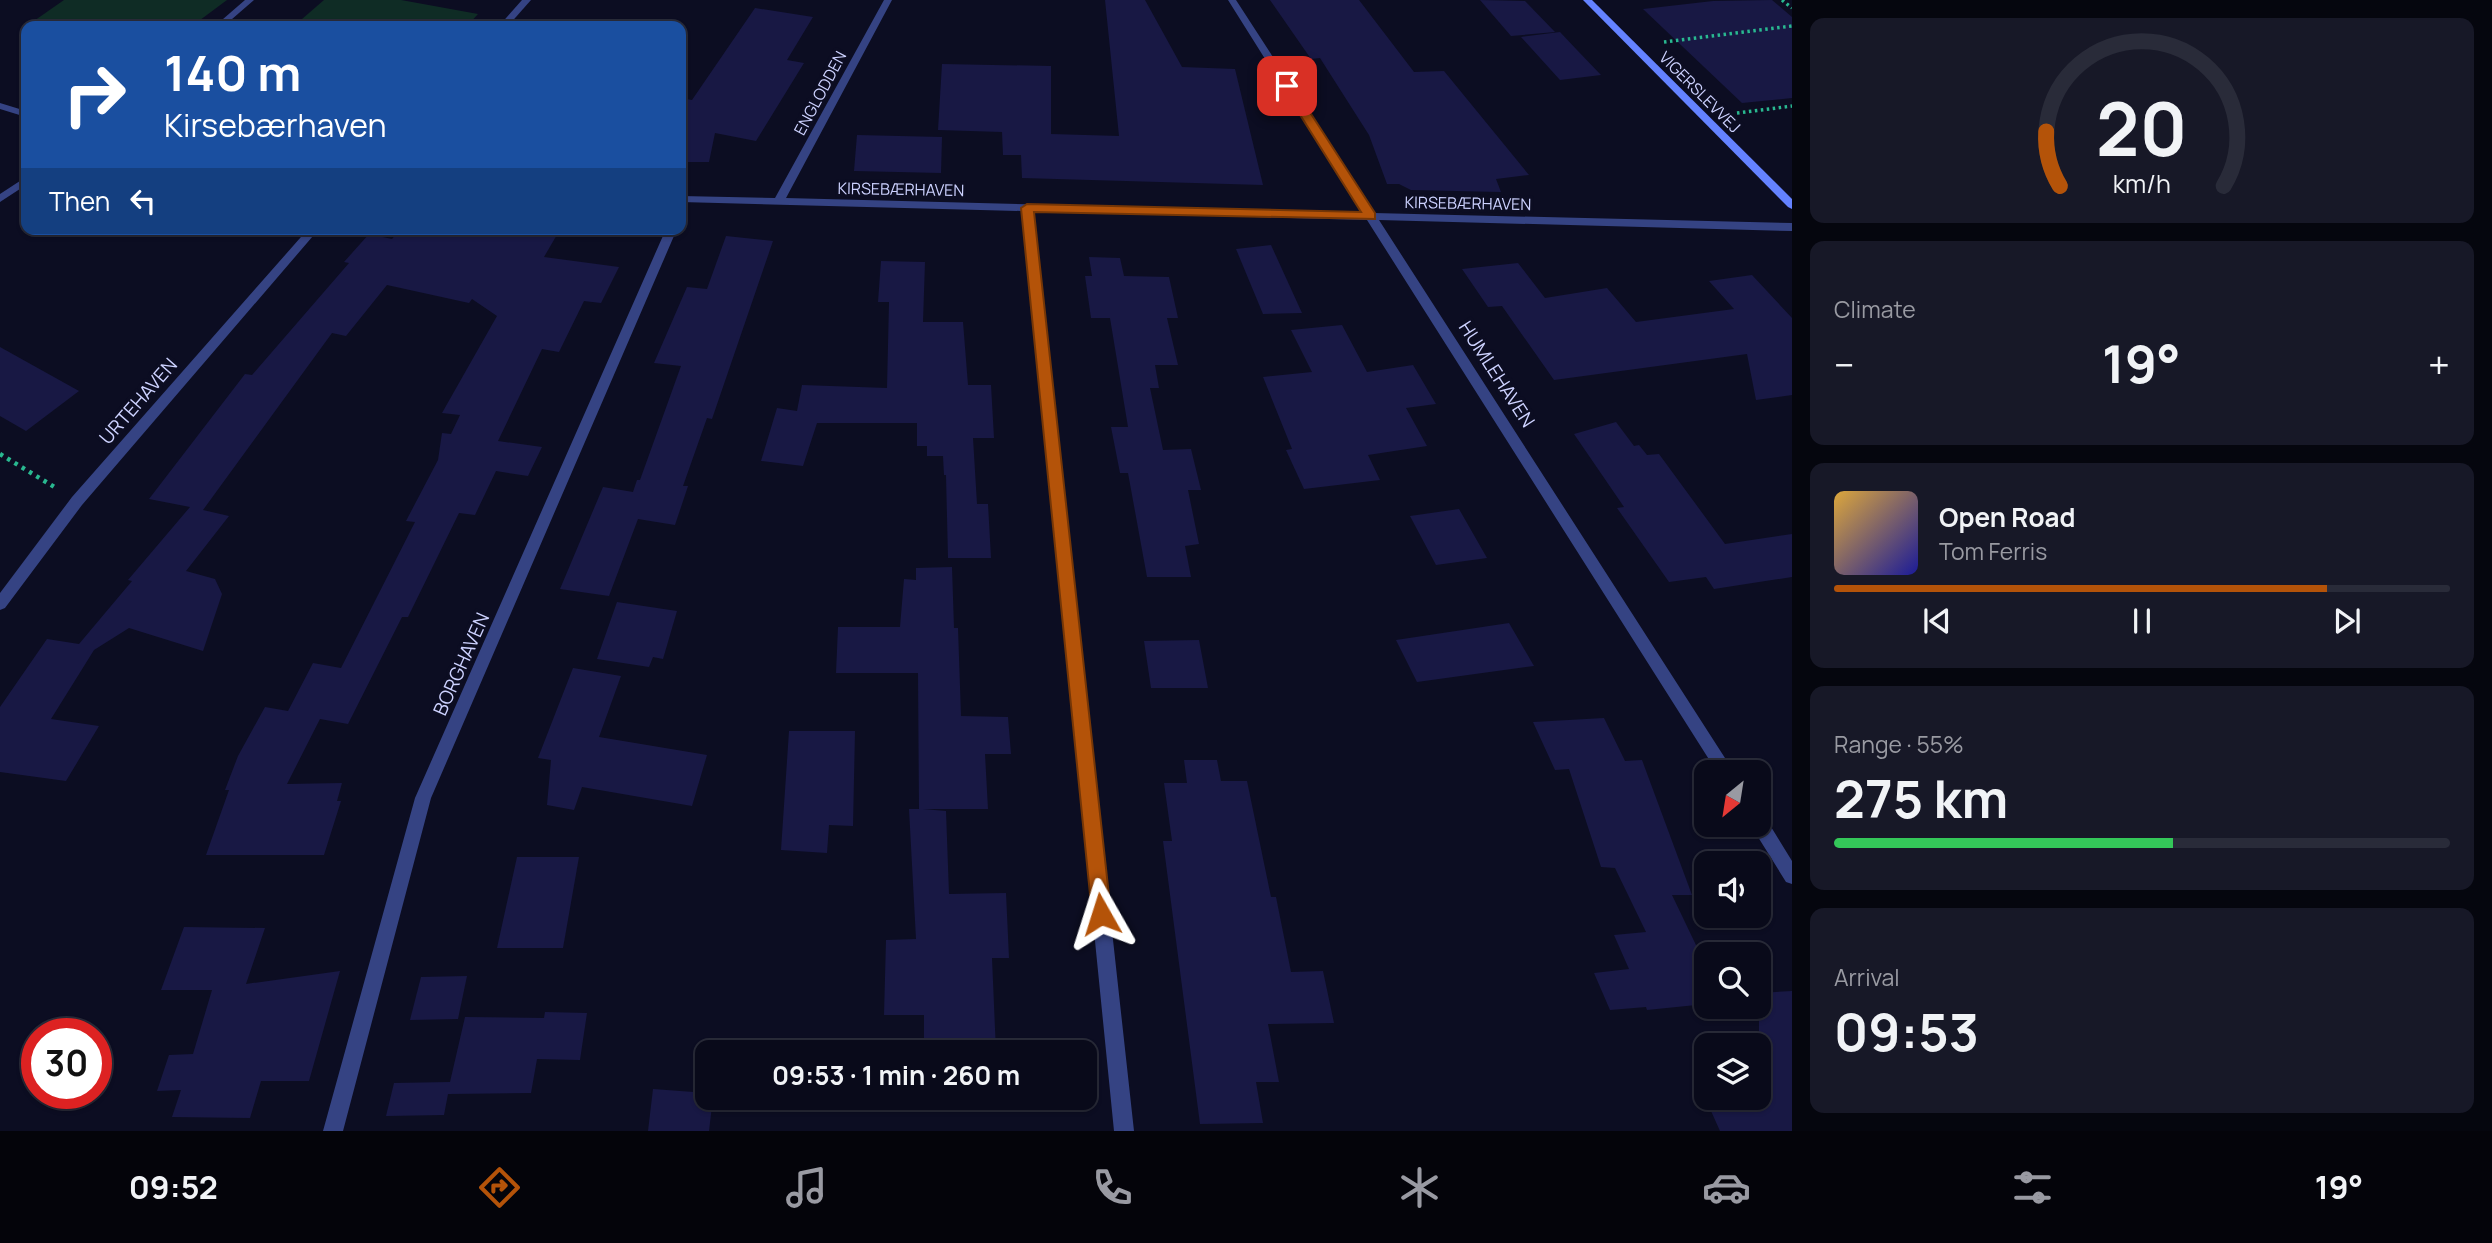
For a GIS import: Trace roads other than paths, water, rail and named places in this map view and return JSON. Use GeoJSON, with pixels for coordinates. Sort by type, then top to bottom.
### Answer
{"type":"FeatureCollection","features":[{"type":"Feature","properties":{"kind":"street"},"geometry":{"type":"LineString","coordinates":[[225,21],[250,0]]}},
{"type":"Feature","properties":{"kind":"street"},"geometry":{"type":"LineString","coordinates":[[507,21],[527,0]]}},
{"type":"Feature","properties":{"kind":"street","name":"ENGLODDEN"},"geometry":{"type":"LineString","coordinates":[[779,201],[888,0]]}},
{"type":"Feature","properties":{"kind":"street","name":"HUMLEHAVEN"},"geometry":{"type":"LineString","coordinates":[[1232,0],[1718,760]]}},
{"type":"Feature","properties":{"kind":"street","name":"VIGERSLEVVEJ"},"geometry":{"type":"LineString","coordinates":[[1587,0],[1792,205]]}},
{"type":"Feature","properties":{"kind":"street"},"geometry":{"type":"LineString","coordinates":[[0,106],[21,112]]}},
{"type":"Feature","properties":{"kind":"street"},"geometry":{"type":"LineString","coordinates":[[0,199],[21,184]]}},
{"type":"Feature","properties":{"kind":"street","name":"KIRSEBÆRHAVEN"},"geometry":{"type":"LineString","coordinates":[[686,202],[779,201],[1792,227]]}},
{"type":"Feature","properties":{"kind":"street"},"geometry":{"type":"LineString","coordinates":[[1027,208],[1124,1131]]}},
{"type":"Feature","properties":{"kind":"street","name":"URTEHAVEN"},"geometry":{"type":"LineString","coordinates":[[0,604],[77,502],[309,235]]}},
{"type":"Feature","properties":{"kind":"street","name":"BORGHAVEN"},"geometry":{"type":"LineString","coordinates":[[333,1131],[423,798],[668,235]]}},
{"type":"Feature","properties":{"kind":"street"},"geometry":{"type":"LineString","coordinates":[[1768,837],[1792,876]]}}]}
